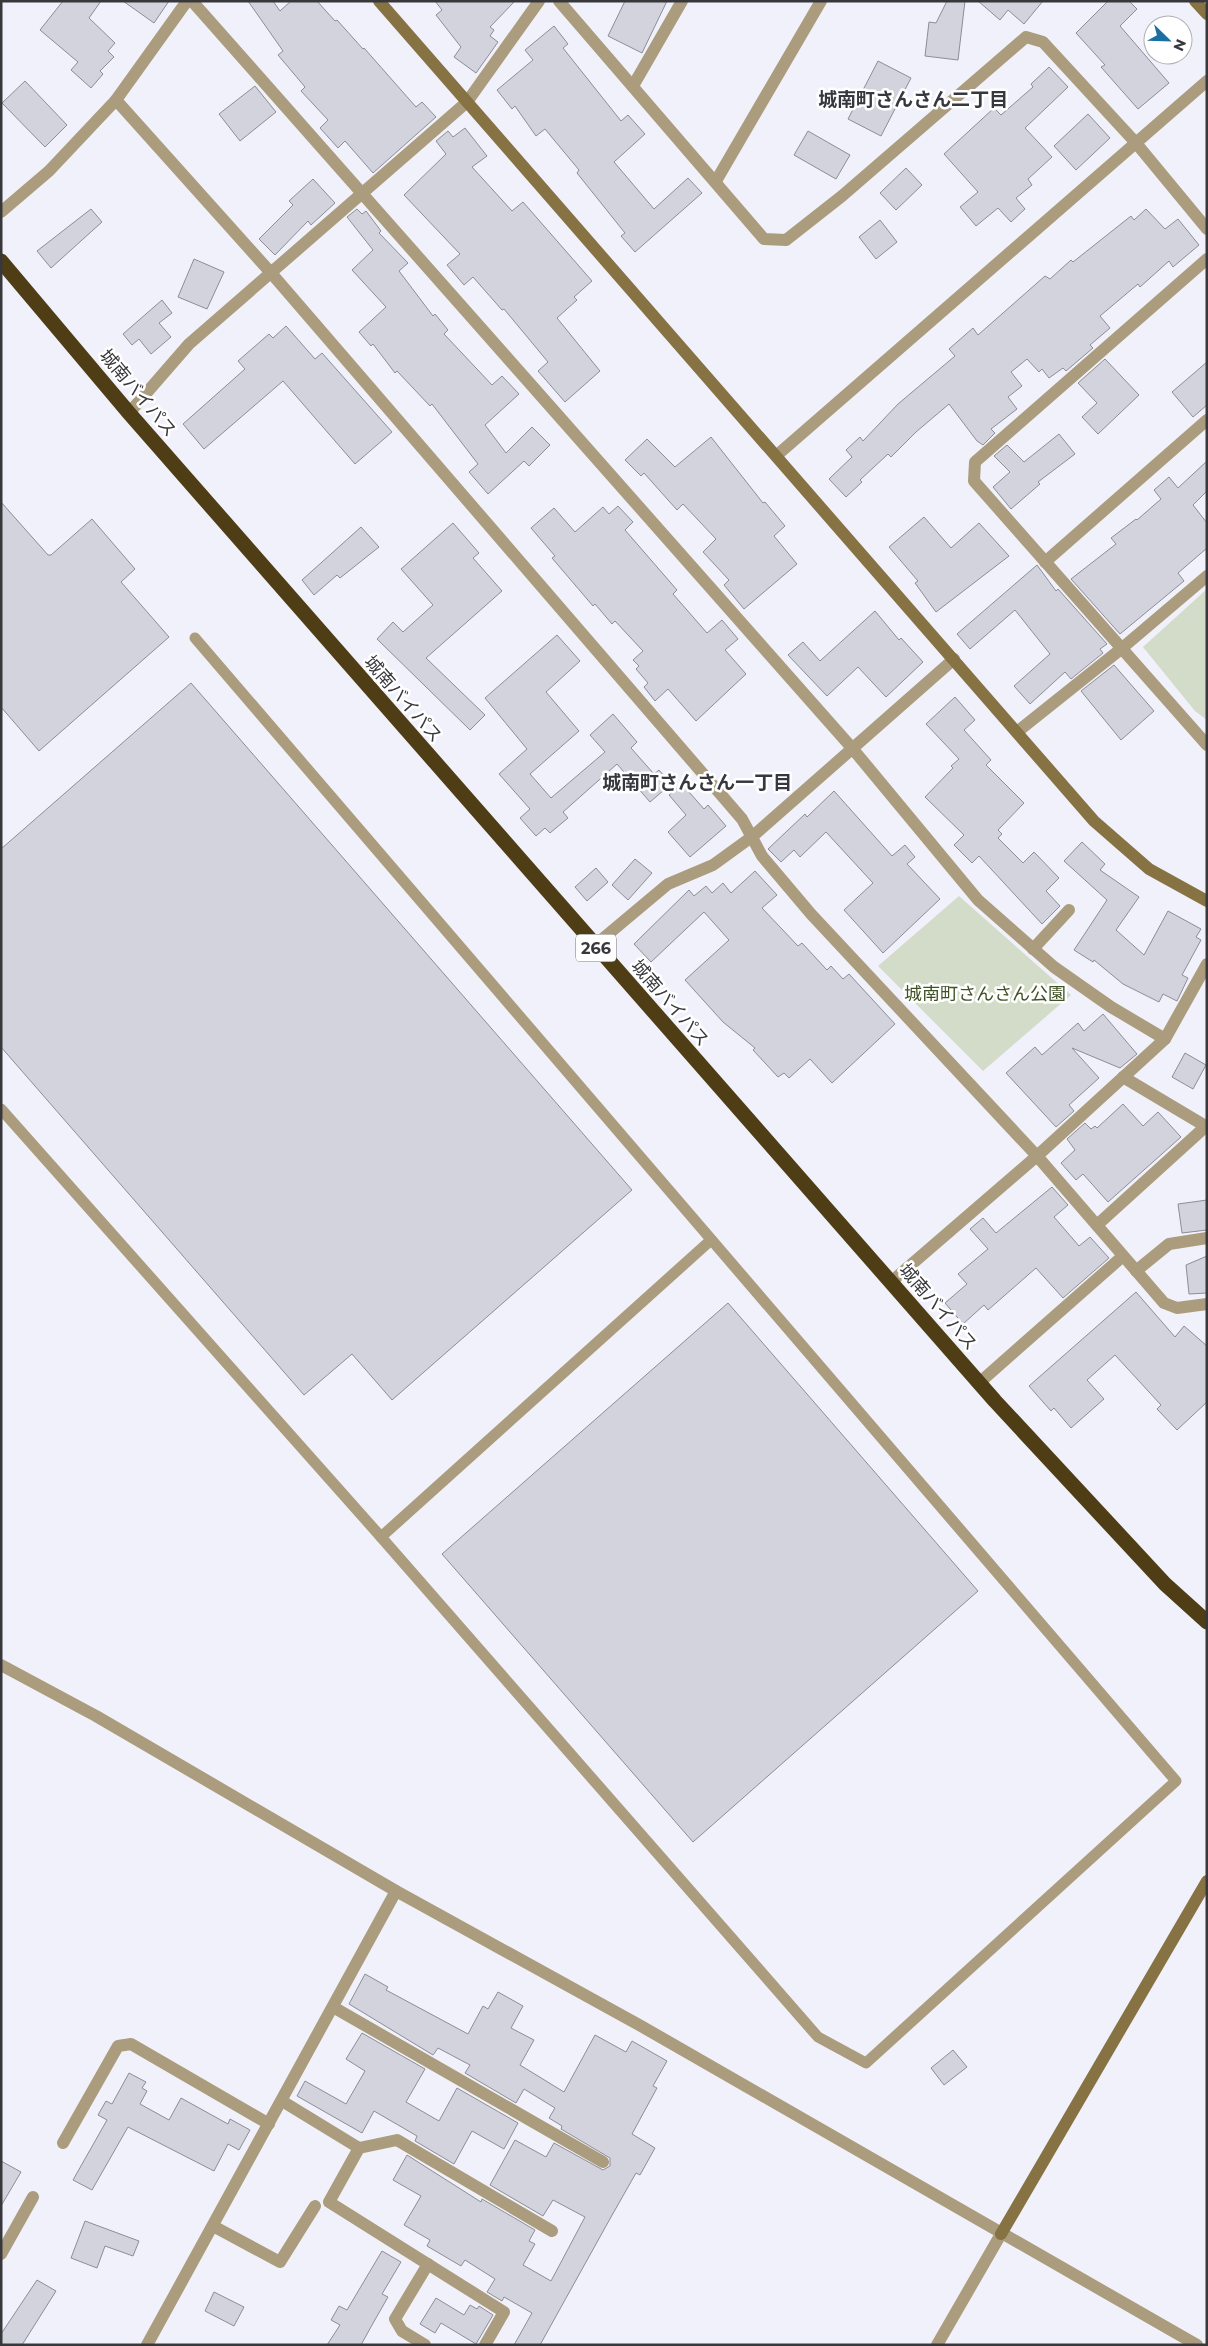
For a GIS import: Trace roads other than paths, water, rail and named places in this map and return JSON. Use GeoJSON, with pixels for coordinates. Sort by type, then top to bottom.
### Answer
{"type":"FeatureCollection","features":[{"type":"Feature","properties":{"kind":"highway","name":"城南バイパス"},"geometry":{"type":"LineString","coordinates":[[1,260],[129,413],[594,946],[979,1383],[1165,1584],[1207,1622]]}},
{"type":"Feature","properties":{"kind":"street"},"geometry":{"type":"LineString","coordinates":[[1,212],[49,171],[116,100],[187,1]]}},
{"type":"Feature","properties":{"kind":"street"},"geometry":{"type":"LineString","coordinates":[[192,1],[852,748],[978,900],[1054,968],[1165,1039]]}},
{"type":"Feature","properties":{"kind":"street"},"geometry":{"type":"LineString","coordinates":[[379,1],[1094,822],[1148,869],[1207,902]]}},
{"type":"Feature","properties":{"kind":"street"},"geometry":{"type":"LineString","coordinates":[[129,413],[189,344],[272,274],[467,102],[539,1]]}},
{"type":"Feature","properties":{"kind":"street"},"geometry":{"type":"LineString","coordinates":[[560,1],[764,239],[786,240],[842,196],[1026,37],[1043,42],[1136,143],[1207,229]]}},
{"type":"Feature","properties":{"kind":"street"},"geometry":{"type":"LineString","coordinates":[[633,86],[682,1]]}},
{"type":"Feature","properties":{"kind":"street"},"geometry":{"type":"LineString","coordinates":[[716,181],[821,1]]}},
{"type":"Feature","properties":{"kind":"street"},"geometry":{"type":"LineString","coordinates":[[1195,1],[1207,14]]}},
{"type":"Feature","properties":{"kind":"street"},"geometry":{"type":"LineString","coordinates":[[776,456],[1207,81]]}},
{"type":"Feature","properties":{"kind":"street"},"geometry":{"type":"LineString","coordinates":[[116,100],[272,274],[742,818],[762,856],[811,914],[1037,1156],[1164,1304],[1177,1308],[1207,1304]]}},
{"type":"Feature","properties":{"kind":"street"},"geometry":{"type":"LineString","coordinates":[[1207,259],[975,462],[974,480],[1121,649],[1207,744]]}},
{"type":"Feature","properties":{"kind":"street"},"geometry":{"type":"LineString","coordinates":[[1045,562],[1207,420]]}},
{"type":"Feature","properties":{"kind":"street"},"geometry":{"type":"LineString","coordinates":[[1017,732],[1121,649],[1207,576]]}},
{"type":"Feature","properties":{"kind":"street"},"geometry":{"type":"LineString","coordinates":[[594,946],[668,884],[713,865],[753,836],[954,659]]}},
{"type":"Feature","properties":{"kind":"street"},"geometry":{"type":"LineString","coordinates":[[1033,949],[1069,910]]}},
{"type":"Feature","properties":{"kind":"street"},"geometry":{"type":"LineString","coordinates":[[891,1282],[1037,1156],[1165,1039],[1207,964]]}},
{"type":"Feature","properties":{"kind":"street"},"geometry":{"type":"LineString","coordinates":[[1097,1225],[1206,1127],[1123,1077]]}},
{"type":"Feature","properties":{"kind":"street"},"geometry":{"type":"LineString","coordinates":[[1136,1271],[1169,1244],[1207,1238]]}},
{"type":"Feature","properties":{"kind":"street"},"geometry":{"type":"LineString","coordinates":[[979,1383],[1123,1256]]}},
{"type":"Feature","properties":{"kind":"street"},"geometry":{"type":"LineString","coordinates":[[1,1666],[96,1716],[396,1891],[641,2026],[1197,2345]]}},
{"type":"Feature","properties":{"kind":"street"},"geometry":{"type":"LineString","coordinates":[[937,2345],[1207,1881]]}},
{"type":"Feature","properties":{"kind":"street"},"geometry":{"type":"LineString","coordinates":[[147,2345],[396,1891]]}},
{"type":"Feature","properties":{"kind":"street"},"geometry":{"type":"LineString","coordinates":[[333,2007],[603,2162]]}},
{"type":"Feature","properties":{"kind":"street"},"geometry":{"type":"LineString","coordinates":[[63,2143],[118,2046],[131,2044],[269,2124]]}},
{"type":"Feature","properties":{"kind":"street"},"geometry":{"type":"LineString","coordinates":[[282,2101],[359,2148],[397,2140],[552,2231]]}},
{"type":"Feature","properties":{"kind":"street"},"geometry":{"type":"LineString","coordinates":[[359,2148],[329,2202],[504,2312],[485,2345]]}},
{"type":"Feature","properties":{"kind":"street"},"geometry":{"type":"LineString","coordinates":[[1,2254],[33,2197]]}},
{"type":"Feature","properties":{"kind":"street"},"geometry":{"type":"LineString","coordinates":[[213,2226],[280,2262],[315,2206]]}},
{"type":"Feature","properties":{"kind":"street"},"geometry":{"type":"LineString","coordinates":[[425,2345],[402,2331],[396,2319],[428,2264]]}},
{"type":"Feature","properties":{"kind":"lane"},"geometry":{"type":"LineString","coordinates":[[1,1109],[381,1537],[818,2037],[866,2062],[1176,1781],[196,638]]}},
{"type":"Feature","properties":{"kind":"lane"},"geometry":{"type":"LineString","coordinates":[[381,1537],[711,1240]]}},
{"type":"Feature","properties":{"kind":"district","name":"城南町さんさん二丁目"},"geometry":{"type":"Point","coordinates":[913,99]}},
{"type":"Feature","properties":{"kind":"district","name":"城南町さんさん一丁目"},"geometry":{"type":"Point","coordinates":[697,782]}},
{"type":"Feature","properties":{"kind":"park label","name":"城南町さんさん公園"},"geometry":{"type":"Point","coordinates":[985,994]}}]}
